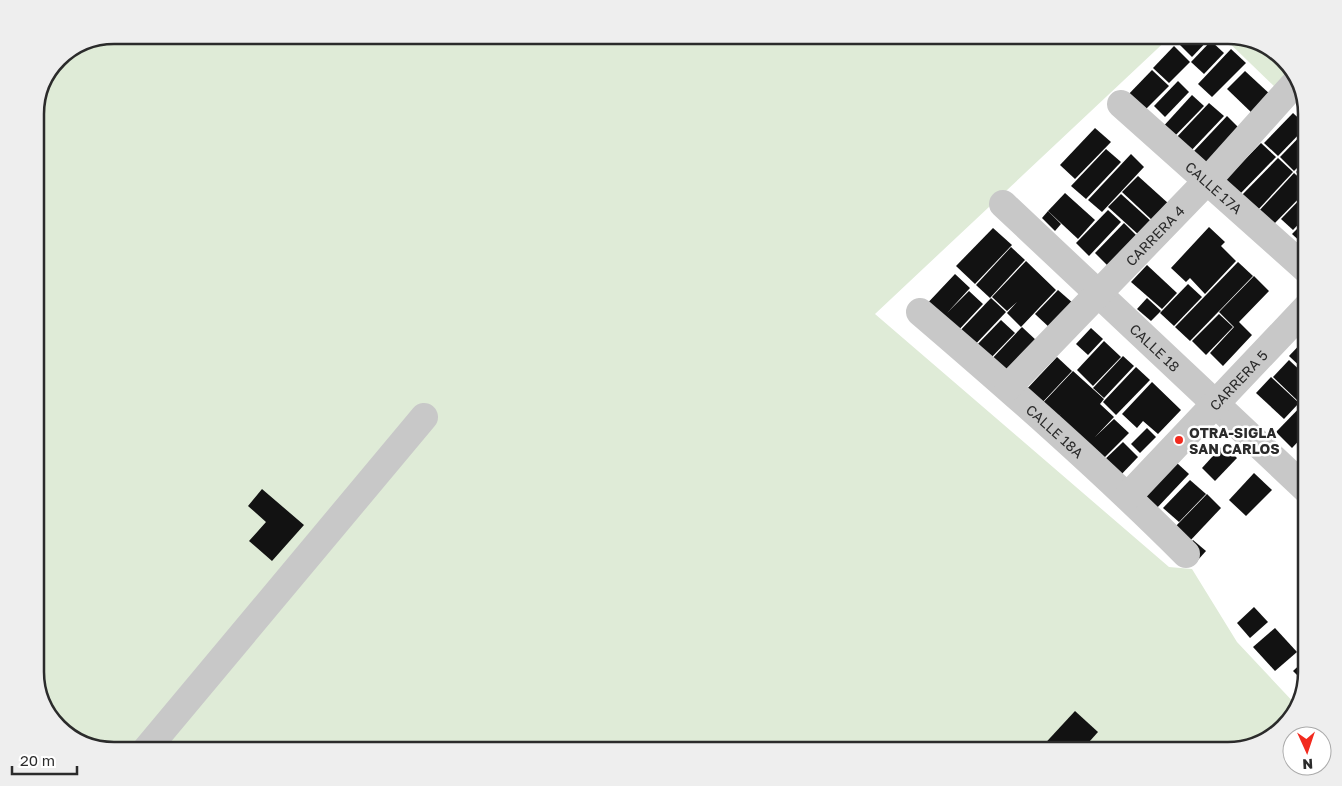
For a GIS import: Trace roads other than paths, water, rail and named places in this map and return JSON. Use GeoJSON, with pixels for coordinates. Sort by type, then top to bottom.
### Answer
{"type":"FeatureCollection","features":[{"type":"Feature","properties":{"kind":"street","name":"CARRERA 4"},"geometry":{"type":"LineString","coordinates":[[1008,387],[1208,180],[1293,87]]}},
{"type":"Feature","properties":{"kind":"street","name":"CALLE 17A"},"geometry":{"type":"LineString","coordinates":[[1121,104],[1298,262]]}},
{"type":"Feature","properties":{"kind":"street","name":"CALLE 18"},"geometry":{"type":"LineString","coordinates":[[1003,204],[1298,482]]}},
{"type":"Feature","properties":{"kind":"street","name":"CALLE 18A"},"geometry":{"type":"LineString","coordinates":[[920,312],[1008,387],[1128,496],[1186,554]]}},
{"type":"Feature","properties":{"kind":"street","name":"CARRERA 5"},"geometry":{"type":"LineString","coordinates":[[1128,496],[1298,316]]}},
{"type":"Feature","properties":{"kind":"street"},"geometry":{"type":"LineString","coordinates":[[153,742],[424,417]]}},
{"type":"Feature","properties":{"kind":"place","name":"OTRA-SIGLA SAN CARLOS"},"geometry":{"type":"Point","coordinates":[1179,440]}}]}
